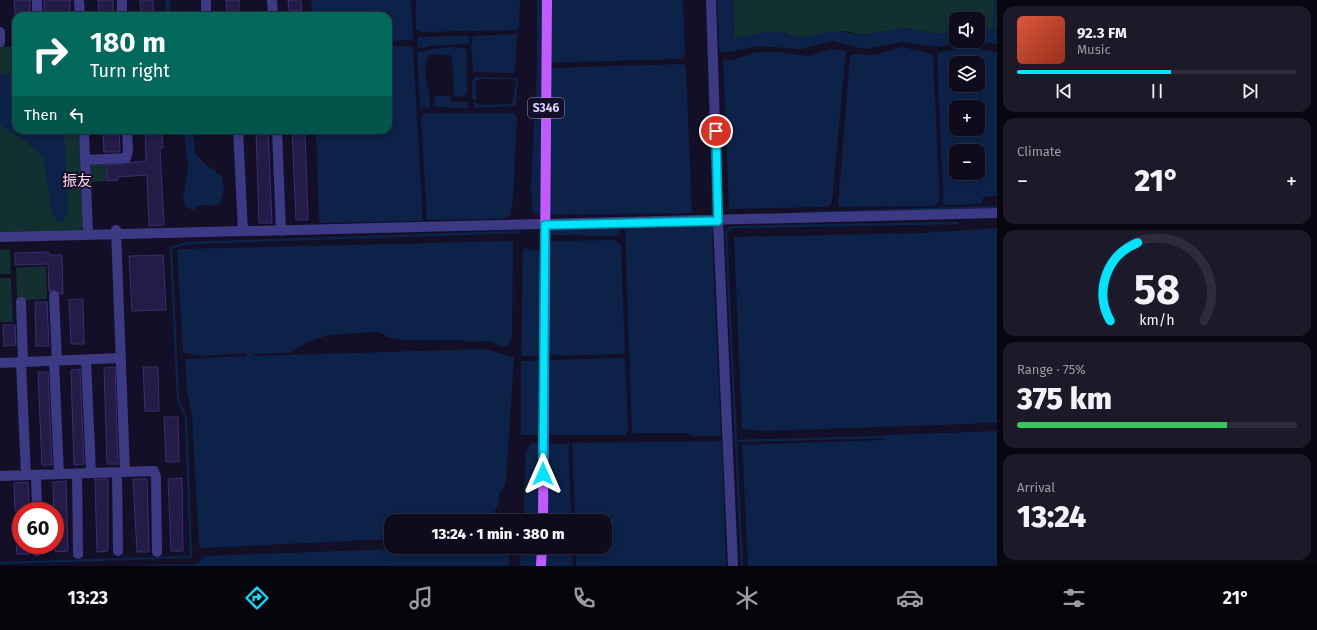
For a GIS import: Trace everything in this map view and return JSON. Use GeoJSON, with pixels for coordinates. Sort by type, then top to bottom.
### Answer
{"type":"FeatureCollection","features":[{"type":"Feature","properties":{"kind":"main road","name":"S346"},"geometry":{"type":"LineString","coordinates":[[543,514],[547,0]]}},
{"type":"Feature","properties":{"kind":"main road"},"geometry":{"type":"LineString","coordinates":[[542,554],[542,566]]}},
{"type":"Feature","properties":{"kind":"street"},"geometry":{"type":"LineString","coordinates":[[36,0],[37,12]]}},
{"type":"Feature","properties":{"kind":"street"},"geometry":{"type":"LineString","coordinates":[[79,0],[80,12]]}},
{"type":"Feature","properties":{"kind":"street"},"geometry":{"type":"LineString","coordinates":[[122,0],[122,12]]}},
{"type":"Feature","properties":{"kind":"street"},"geometry":{"type":"LineString","coordinates":[[206,0],[206,12]]}},
{"type":"Feature","properties":{"kind":"street"},"geometry":{"type":"LineString","coordinates":[[272,0],[273,12]]}},
{"type":"Feature","properties":{"kind":"street"},"geometry":{"type":"LineString","coordinates":[[711,0],[718,221],[733,566]]}},
{"type":"Feature","properties":{"kind":"street"},"geometry":{"type":"LineString","coordinates":[[0,32],[0,42]]}},
{"type":"Feature","properties":{"kind":"street"},"geometry":{"type":"LineString","coordinates":[[84,134],[88,235]]}},
{"type":"Feature","properties":{"kind":"street"},"geometry":{"type":"LineString","coordinates":[[86,160],[126,158],[128,151],[128,134]]}},
{"type":"Feature","properties":{"kind":"street"},"geometry":{"type":"LineString","coordinates":[[238,134],[243,232]]}},
{"type":"Feature","properties":{"kind":"street"},"geometry":{"type":"LineString","coordinates":[[277,134],[281,231]]}},
{"type":"Feature","properties":{"kind":"street"},"geometry":{"type":"LineString","coordinates":[[0,237],[88,235],[116,232],[281,231],[545,221],[718,221],[997,213]]}},
{"type":"Feature","properties":{"kind":"street"},"geometry":{"type":"LineString","coordinates":[[116,232],[121,358],[121,472],[118,551]]}},
{"type":"Feature","properties":{"kind":"street"},"geometry":{"type":"LineString","coordinates":[[54,296],[59,474]]}},
{"type":"Feature","properties":{"kind":"street"},"geometry":{"type":"LineString","coordinates":[[21,302],[26,475]]}},
{"type":"Feature","properties":{"kind":"street"},"geometry":{"type":"LineString","coordinates":[[0,363],[121,358]]}},
{"type":"Feature","properties":{"kind":"street"},"geometry":{"type":"LineString","coordinates":[[86,360],[91,473]]}},
{"type":"Feature","properties":{"kind":"street"},"geometry":{"type":"LineString","coordinates":[[0,476],[154,471],[156,477],[157,552]]}},
{"type":"Feature","properties":{"kind":"street"},"geometry":{"type":"LineString","coordinates":[[77,474],[78,554]]}},
{"type":"Feature","properties":{"kind":"street"},"geometry":{"type":"LineString","coordinates":[[36,475],[37,502]]}},
{"type":"Feature","properties":{"kind":"green space"},"geometry":{"type":"Polygon","coordinates":[[[733,0],[997,0],[997,29],[985,29],[985,12],[949,12],[949,33],[936,34],[905,28],[859,35],[848,31],[798,38],[784,32],[768,32],[734,39],[733,0]]]}},
{"type":"Feature","properties":{"kind":"green space"},"geometry":{"type":"Polygon","coordinates":[[[0,44],[6,47],[12,46],[12,134],[79,134],[83,227],[80,230],[0,232],[0,44]]]}},
{"type":"Feature","properties":{"kind":"green space"},"geometry":{"type":"Polygon","coordinates":[[[105,163],[106,181],[89,182],[91,165],[105,163]]]}},
{"type":"Feature","properties":{"kind":"green space"},"geometry":{"type":"Polygon","coordinates":[[[10,249],[11,274],[0,274],[0,250],[10,249]]]}},
{"type":"Feature","properties":{"kind":"green space"},"geometry":{"type":"Polygon","coordinates":[[[46,266],[47,299],[17,300],[16,268],[46,266]]]}},
{"type":"Feature","properties":{"kind":"green space"},"geometry":{"type":"Polygon","coordinates":[[[0,278],[11,278],[13,322],[0,322],[0,278]]]}},
{"type":"Feature","properties":{"kind":"water"},"geometry":{"type":"Polygon","coordinates":[[[165,0],[170,0],[171,12],[166,12],[165,0]]]}},
{"type":"Feature","properties":{"kind":"water"},"geometry":{"type":"Polygon","coordinates":[[[311,0],[411,0],[413,37],[411,40],[392,41],[392,12],[312,12],[311,0]]]}},
{"type":"Feature","properties":{"kind":"water"},"geometry":{"type":"Polygon","coordinates":[[[416,0],[520,0],[519,27],[516,30],[420,32],[416,29],[416,0]]]}},
{"type":"Feature","properties":{"kind":"water"},"geometry":{"type":"Polygon","coordinates":[[[537,0],[683,0],[685,55],[679,59],[542,63],[544,68],[684,64],[686,68],[692,212],[537,215],[533,213],[531,188],[537,62],[537,0]]]}},
{"type":"Feature","properties":{"kind":"water"},"geometry":{"type":"Polygon","coordinates":[[[717,0],[733,0],[734,38],[768,32],[784,32],[798,38],[838,31],[859,35],[905,28],[936,34],[949,33],[949,44],[939,47],[902,42],[864,49],[833,41],[800,49],[759,46],[724,53],[720,51],[717,0]]]}},
{"type":"Feature","properties":{"kind":"water"},"geometry":{"type":"Polygon","coordinates":[[[985,29],[997,29],[997,44],[985,42],[985,29]]]}},
{"type":"Feature","properties":{"kind":"water"},"geometry":{"type":"Polygon","coordinates":[[[515,34],[517,36],[515,73],[473,72],[471,46],[473,36],[515,34]]]}},
{"type":"Feature","properties":{"kind":"water"},"geometry":{"type":"Polygon","coordinates":[[[418,37],[469,37],[469,44],[429,46],[423,48],[417,47],[418,37]]]}},
{"type":"Feature","properties":{"kind":"water"},"geometry":{"type":"Polygon","coordinates":[[[392,46],[408,46],[413,48],[423,221],[321,223],[319,221],[316,134],[392,134],[392,46]]]}},
{"type":"Feature","properties":{"kind":"water"},"geometry":{"type":"Polygon","coordinates":[[[450,47],[465,48],[467,51],[467,94],[462,97],[454,96],[452,58],[450,55],[432,54],[428,56],[425,69],[430,108],[420,107],[417,52],[450,47]]]}},
{"type":"Feature","properties":{"kind":"water"},"geometry":{"type":"Polygon","coordinates":[[[903,47],[932,54],[933,58],[940,199],[935,206],[840,207],[838,205],[850,56],[855,54],[875,55],[903,47]]]}},
{"type":"Feature","properties":{"kind":"water"},"geometry":{"type":"Polygon","coordinates":[[[963,48],[974,48],[997,52],[997,196],[984,197],[980,204],[943,204],[937,53],[963,48]]]}},
{"type":"Feature","properties":{"kind":"water"},"geometry":{"type":"Polygon","coordinates":[[[831,49],[846,51],[832,202],[828,207],[729,209],[723,59],[732,60],[753,53],[768,51],[808,56],[831,49]]]}},
{"type":"Feature","properties":{"kind":"water"},"geometry":{"type":"Polygon","coordinates":[[[0,73],[12,74],[12,133],[0,125],[0,73]]]}},
{"type":"Feature","properties":{"kind":"water"},"geometry":{"type":"Polygon","coordinates":[[[475,77],[518,78],[516,106],[474,108],[473,102],[484,105],[512,104],[516,82],[513,79],[479,79],[476,82],[476,100],[474,100],[472,98],[472,82],[475,77]]]}},
{"type":"Feature","properties":{"kind":"water"},"geometry":{"type":"Polygon","coordinates":[[[437,96],[450,96],[452,102],[467,102],[468,108],[435,107],[434,98],[437,96]]]}},
{"type":"Feature","properties":{"kind":"water"},"geometry":{"type":"Polygon","coordinates":[[[423,113],[515,113],[517,119],[513,201],[510,216],[501,219],[427,220],[421,118],[423,113]]]}},
{"type":"Feature","properties":{"kind":"water"},"geometry":{"type":"Polygon","coordinates":[[[14,134],[64,134],[68,211],[63,222],[59,222],[52,212],[43,157],[25,141],[14,134]]]}},
{"type":"Feature","properties":{"kind":"water"},"geometry":{"type":"Polygon","coordinates":[[[184,134],[193,134],[195,153],[202,161],[222,177],[224,190],[220,205],[202,205],[192,210],[185,206],[183,199],[188,168],[184,134]]]}},
{"type":"Feature","properties":{"kind":"water"},"geometry":{"type":"Polygon","coordinates":[[[715,225],[716,228],[712,234],[720,436],[693,436],[686,433],[632,432],[625,230],[620,229],[619,235],[615,236],[550,235],[545,228],[715,225]]]}},
{"type":"Feature","properties":{"kind":"water"},"geometry":{"type":"Polygon","coordinates":[[[997,228],[997,423],[762,431],[742,429],[734,237],[921,233],[997,228]]]}},
{"type":"Feature","properties":{"kind":"water"},"geometry":{"type":"Polygon","coordinates":[[[615,240],[621,245],[625,354],[523,356],[521,353],[523,249],[544,251],[548,242],[551,241],[615,240]]]}},
{"type":"Feature","properties":{"kind":"water"},"geometry":{"type":"Polygon","coordinates":[[[513,242],[512,337],[508,345],[502,347],[491,341],[401,340],[388,337],[379,332],[325,336],[310,341],[290,353],[253,354],[254,356],[484,349],[514,357],[506,482],[504,488],[500,491],[499,501],[494,514],[384,514],[384,539],[202,548],[199,546],[192,416],[187,392],[185,359],[247,356],[246,353],[201,356],[183,353],[177,251],[179,249],[513,242]]]}},
{"type":"Feature","properties":{"kind":"water"},"geometry":{"type":"Polygon","coordinates":[[[622,358],[625,361],[628,429],[626,435],[521,435],[521,361],[622,358]]]}},
{"type":"Feature","properties":{"kind":"water"},"geometry":{"type":"Polygon","coordinates":[[[997,431],[997,566],[748,566],[742,445],[884,440],[885,435],[997,431]]]}},
{"type":"Feature","properties":{"kind":"water"},"geometry":{"type":"Polygon","coordinates":[[[722,441],[726,566],[576,566],[576,554],[612,554],[612,514],[575,514],[572,443],[722,441]]]}},
{"type":"Feature","properties":{"kind":"water"},"geometry":{"type":"Polygon","coordinates":[[[531,443],[569,444],[571,514],[523,514],[526,452],[531,443]]]}},
{"type":"Feature","properties":{"kind":"water"},"geometry":{"type":"Polygon","coordinates":[[[384,549],[384,554],[509,554],[509,566],[114,566],[196,564],[206,556],[384,549]]]}},
{"type":"Feature","properties":{"kind":"water"},"geometry":{"type":"Polygon","coordinates":[[[521,554],[572,554],[573,566],[520,566],[521,554]]]}},
{"type":"Feature","properties":{"kind":"building"},"geometry":{"type":"Polygon","coordinates":[[[14,0],[30,0],[30,12],[15,12],[14,0]]]}},
{"type":"Feature","properties":{"kind":"building"},"geometry":{"type":"Polygon","coordinates":[[[44,0],[70,0],[70,12],[44,12],[44,0]]]}},
{"type":"Feature","properties":{"kind":"building"},"geometry":{"type":"Polygon","coordinates":[[[98,0],[113,0],[113,12],[99,12],[98,0]]]}},
{"type":"Feature","properties":{"kind":"building"},"geometry":{"type":"Polygon","coordinates":[[[140,0],[153,0],[154,12],[141,12],[140,0]]]}},
{"type":"Feature","properties":{"kind":"building"},"geometry":{"type":"Polygon","coordinates":[[[226,0],[239,0],[239,12],[227,12],[226,0]]]}},
{"type":"Feature","properties":{"kind":"building"},"geometry":{"type":"Polygon","coordinates":[[[288,0],[301,0],[302,10],[289,11],[288,0]]]}},
{"type":"Feature","properties":{"kind":"building"},"geometry":{"type":"Polygon","coordinates":[[[103,134],[119,134],[120,152],[104,152],[103,134]]]}},
{"type":"Feature","properties":{"kind":"building"},"geometry":{"type":"Polygon","coordinates":[[[145,134],[162,134],[163,148],[160,148],[164,225],[149,226],[147,175],[118,177],[118,180],[107,181],[106,165],[146,161],[145,134]]]}},
{"type":"Feature","properties":{"kind":"building"},"geometry":{"type":"Polygon","coordinates":[[[256,134],[268,134],[272,223],[259,223],[256,134]]]}},
{"type":"Feature","properties":{"kind":"building"},"geometry":{"type":"Polygon","coordinates":[[[292,134],[305,134],[308,220],[296,220],[292,134]]]}},
{"type":"Feature","properties":{"kind":"building"},"geometry":{"type":"Polygon","coordinates":[[[49,252],[49,255],[62,255],[63,294],[60,294],[54,290],[49,292],[48,264],[15,265],[15,253],[49,252]]]}},
{"type":"Feature","properties":{"kind":"building"},"geometry":{"type":"Polygon","coordinates":[[[163,255],[166,310],[132,311],[129,256],[163,255]]]}},
{"type":"Feature","properties":{"kind":"building"},"geometry":{"type":"Polygon","coordinates":[[[83,299],[84,344],[71,344],[69,300],[83,299]]]}},
{"type":"Feature","properties":{"kind":"building"},"geometry":{"type":"Polygon","coordinates":[[[35,302],[47,302],[49,346],[36,346],[35,302]]]}},
{"type":"Feature","properties":{"kind":"building"},"geometry":{"type":"Polygon","coordinates":[[[3,325],[15,325],[16,345],[4,346],[3,325]]]}},
{"type":"Feature","properties":{"kind":"building"},"geometry":{"type":"Polygon","coordinates":[[[115,367],[118,464],[107,464],[104,368],[115,367]]]}},
{"type":"Feature","properties":{"kind":"building"},"geometry":{"type":"Polygon","coordinates":[[[143,367],[158,367],[159,411],[145,411],[143,367]]]}},
{"type":"Feature","properties":{"kind":"building"},"geometry":{"type":"Polygon","coordinates":[[[80,369],[84,464],[74,465],[71,370],[80,369]]]}},
{"type":"Feature","properties":{"kind":"building"},"geometry":{"type":"Polygon","coordinates":[[[38,372],[48,372],[52,465],[42,465],[38,372]]]}},
{"type":"Feature","properties":{"kind":"building"},"geometry":{"type":"Polygon","coordinates":[[[164,417],[178,417],[179,462],[166,462],[164,417]]]}},
{"type":"Feature","properties":{"kind":"building"},"geometry":{"type":"Polygon","coordinates":[[[182,478],[183,551],[171,551],[168,479],[182,478]]]}},
{"type":"Feature","properties":{"kind":"building"},"geometry":{"type":"Polygon","coordinates":[[[95,479],[108,479],[108,551],[97,552],[95,479]]]}},
{"type":"Feature","properties":{"kind":"building"},"geometry":{"type":"Polygon","coordinates":[[[133,479],[147,479],[149,552],[137,552],[133,479]]]}},
{"type":"Feature","properties":{"kind":"building"},"geometry":{"type":"Polygon","coordinates":[[[66,481],[68,551],[64,551],[64,502],[54,502],[53,482],[66,481]]]}},
{"type":"Feature","properties":{"kind":"building"},"geometry":{"type":"Polygon","coordinates":[[[28,482],[29,502],[15,502],[14,483],[28,482]]]}},
{"type":"Feature","properties":{"kind":"waterway"},"geometry":{"type":"LineString","coordinates":[[993,28],[996,0]]}},
{"type":"Feature","properties":{"kind":"waterway"},"geometry":{"type":"LineString","coordinates":[[800,213],[997,207]]}},
{"type":"Feature","properties":{"kind":"waterway"},"geometry":{"type":"LineString","coordinates":[[742,566],[726,233],[730,228],[734,227],[957,223]]}},
{"type":"Feature","properties":{"kind":"waterway"},"geometry":{"type":"LineString","coordinates":[[0,563],[191,557],[186,417],[178,400],[171,248],[187,243],[520,232]]}},
{"type":"Feature","properties":{"kind":"waterway"},"geometry":{"type":"LineString","coordinates":[[736,441],[884,437]]}},
{"type":"Feature","properties":{"kind":"district","name":"振友"},"geometry":{"type":"Point","coordinates":[77,181]}},
{"type":"Feature","properties":{"kind":"route"},"geometry":{"type":"LineString","coordinates":[[543,474],[545,225],[718,221],[716,131]]}}]}
